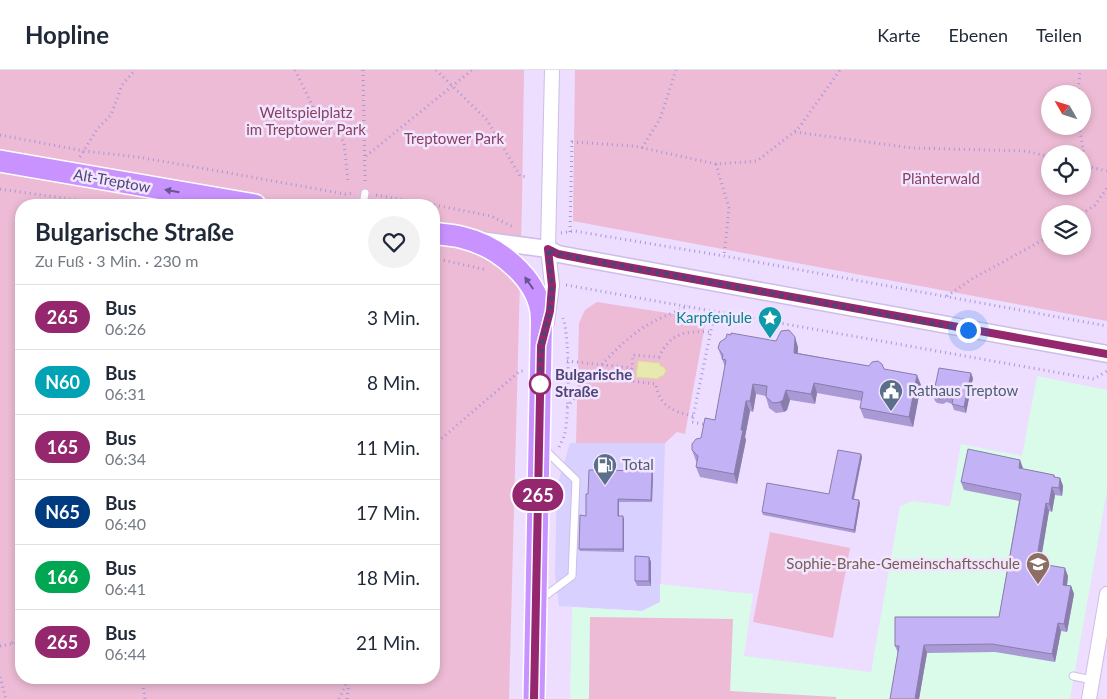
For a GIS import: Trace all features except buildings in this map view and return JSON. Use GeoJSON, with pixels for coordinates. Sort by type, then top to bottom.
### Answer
{"type":"FeatureCollection","features":[{"type":"Feature","properties":{"kind":"main road","name":"Alt-Treptow"},"geometry":{"type":"LineString","coordinates":[[0,161],[220,199]]}},
{"type":"Feature","properties":{"kind":"main road"},"geometry":{"type":"LineString","coordinates":[[440,235],[465,238],[501,256],[523,274],[534,290],[541,312],[534,699]]}},
{"type":"Feature","properties":{"kind":"street"},"geometry":{"type":"LineString","coordinates":[[541,346],[550,311],[552,286],[548,249],[552,70]]}},
{"type":"Feature","properties":{"kind":"street"},"geometry":{"type":"LineString","coordinates":[[465,238],[548,249],[558,254],[1107,354]]}},
{"type":"Feature","properties":{"kind":"street"},"geometry":{"type":"LineString","coordinates":[[1089,699],[1107,594]]}},
{"type":"Feature","properties":{"kind":"lane"},"geometry":{"type":"LineString","coordinates":[[364,199],[365,192]]}},
{"type":"Feature","properties":{"kind":"lane"},"geometry":{"type":"LineString","coordinates":[[536,602],[572,576],[576,480],[539,444]]}},
{"type":"Feature","properties":{"kind":"lane"},"geometry":{"type":"LineString","coordinates":[[1073,676],[1092,680]]}},
{"type":"Feature","properties":{"kind":"path"},"geometry":{"type":"LineString","coordinates":[[84,151],[97,129],[111,115],[122,85],[135,70]]}},
{"type":"Feature","properties":{"kind":"path"},"geometry":{"type":"LineString","coordinates":[[295,70],[314,109],[344,142],[348,182]]}},
{"type":"Feature","properties":{"kind":"path"},"geometry":{"type":"LineString","coordinates":[[363,70],[366,156],[365,192],[402,199]]}},
{"type":"Feature","properties":{"kind":"path"},"geometry":{"type":"LineString","coordinates":[[436,70],[487,120],[520,176],[528,177]]}},
{"type":"Feature","properties":{"kind":"path"},"geometry":{"type":"LineString","coordinates":[[366,156],[472,70]]}},
{"type":"Feature","properties":{"kind":"path"},"geometry":{"type":"LineString","coordinates":[[642,148],[660,119],[676,70]]}},
{"type":"Feature","properties":{"kind":"path"},"geometry":{"type":"LineString","coordinates":[[570,232],[572,142],[642,148],[716,164],[757,161],[795,132],[840,70]]}},
{"type":"Feature","properties":{"kind":"path"},"geometry":{"type":"LineString","coordinates":[[1079,85],[1080,70]]}},
{"type":"Feature","properties":{"kind":"path"},"geometry":{"type":"LineString","coordinates":[[795,132],[912,148],[1026,151],[1041,155]]}},
{"type":"Feature","properties":{"kind":"path"},"geometry":{"type":"LineString","coordinates":[[0,135],[84,151],[138,157],[345,194]]}},
{"type":"Feature","properties":{"kind":"path"},"geometry":{"type":"LineString","coordinates":[[716,164],[729,208],[724,256]]}},
{"type":"Feature","properties":{"kind":"path"},"geometry":{"type":"LineString","coordinates":[[1091,167],[1107,171]]}},
{"type":"Feature","properties":{"kind":"path"},"geometry":{"type":"LineString","coordinates":[[1091,208],[1107,188]]}},
{"type":"Feature","properties":{"kind":"path"},"geometry":{"type":"LineString","coordinates":[[0,190],[67,199]]}},
{"type":"Feature","properties":{"kind":"path"},"geometry":{"type":"LineString","coordinates":[[440,206],[491,216],[516,228]]}},
{"type":"Feature","properties":{"kind":"path"},"geometry":{"type":"LineString","coordinates":[[557,234],[570,232],[724,256],[1107,326]]}},
{"type":"Feature","properties":{"kind":"path"},"geometry":{"type":"LineString","coordinates":[[946,297],[972,279],[1041,241]]}},
{"type":"Feature","properties":{"kind":"path"},"geometry":{"type":"LineString","coordinates":[[440,259],[485,269],[492,274]]}},
{"type":"Feature","properties":{"kind":"path"},"geometry":{"type":"LineString","coordinates":[[560,284],[1094,379],[1107,370]]}},
{"type":"Feature","properties":{"kind":"path"},"geometry":{"type":"LineString","coordinates":[[566,407],[602,364],[629,339],[649,324],[689,306]]}},
{"type":"Feature","properties":{"kind":"path"},"geometry":{"type":"LineString","coordinates":[[713,426],[692,422],[715,311]]}},
{"type":"Feature","properties":{"kind":"path"},"geometry":{"type":"LineString","coordinates":[[554,459],[565,434],[566,325],[561,312]]}},
{"type":"Feature","properties":{"kind":"path"},"geometry":{"type":"LineString","coordinates":[[693,416],[672,410],[666,406],[657,393],[656,384],[631,381],[633,355],[659,357],[672,339],[682,334],[711,332]]}},
{"type":"Feature","properties":{"kind":"path"},"geometry":{"type":"LineString","coordinates":[[567,361],[632,368]]}},
{"type":"Feature","properties":{"kind":"path"},"geometry":{"type":"LineString","coordinates":[[440,441],[520,371],[541,372]]}},
{"type":"Feature","properties":{"kind":"path"},"geometry":{"type":"LineString","coordinates":[[12,644],[15,641]]}},
{"type":"Feature","properties":{"kind":"path"},"geometry":{"type":"LineString","coordinates":[[0,646],[15,643]]}},
{"type":"Feature","properties":{"kind":"path"},"geometry":{"type":"LineString","coordinates":[[0,677],[6,699]]}},
{"type":"Feature","properties":{"kind":"path"},"geometry":{"type":"LineString","coordinates":[[143,684],[145,699]]}},
{"type":"Feature","properties":{"kind":"path"},"geometry":{"type":"LineString","coordinates":[[339,699],[346,684]]}},
{"type":"Feature","properties":{"kind":"path"},"geometry":{"type":"LineString","coordinates":[[347,699],[348,684]]}},
{"type":"Feature","properties":{"kind":"shaded area"},"geometry":{"type":"Polygon","coordinates":[[[638,361],[660,363],[660,366],[664,367],[666,371],[658,379],[636,377],[638,361]]]}},
{"type":"Feature","properties":{"kind":"shaded area"},"geometry":{"type":"Polygon","coordinates":[[[1037,376],[1107,390],[1107,491],[1070,699],[570,699],[572,607],[642,611],[660,602],[660,584],[753,594],[744,656],[871,672],[900,506],[912,501],[950,506],[961,444],[1022,456],[1037,376]]]}},
{"type":"Feature","properties":{"kind":"shaded area"},"geometry":{"type":"Polygon","coordinates":[[[570,443],[665,443],[660,602],[642,611],[559,606],[555,574],[557,486],[570,443]]]}},
{"type":"Feature","properties":{"kind":"green space","name":"Treptower Park"},"geometry":{"type":"Polygon","coordinates":[[[0,70],[524,70],[509,699],[0,699],[0,70]]]}},
{"type":"Feature","properties":{"kind":"green space","name":"Plänterwald"},"geometry":{"type":"Polygon","coordinates":[[[575,70],[1107,70],[1107,321],[573,221],[575,70]]]}},
{"type":"Feature","properties":{"kind":"green space"},"geometry":{"type":"Polygon","coordinates":[[[597,302],[706,319],[685,434],[677,432],[665,443],[576,443],[579,323],[585,310],[597,302]]]}},
{"type":"Feature","properties":{"kind":"green space"},"geometry":{"type":"Polygon","coordinates":[[[770,532],[850,548],[833,638],[753,622],[770,532]]]}},
{"type":"Feature","properties":{"kind":"green space"},"geometry":{"type":"Polygon","coordinates":[[[590,617],[733,619],[730,691],[836,697],[836,699],[589,699],[590,617]]]}},
{"type":"Feature","properties":{"kind":"bus line","name":"265"},"geometry":{"type":"LineString","coordinates":[[534,699],[541,346],[550,311],[552,286],[548,249],[558,254],[721,285],[1107,354]]}},
{"type":"Feature","properties":{"kind":"place","name":"Karpfenjule"},"geometry":{"type":"Point","coordinates":[770,339]}},
{"type":"Feature","properties":{"kind":"place","name":"Bulgarische Straße"},"geometry":{"type":"Point","coordinates":[540,384]}},
{"type":"Feature","properties":{"kind":"place","name":"Rathaus Treptow"},"geometry":{"type":"Point","coordinates":[891,412]}},
{"type":"Feature","properties":{"kind":"place","name":"Total"},"geometry":{"type":"Point","coordinates":[605,486]}},
{"type":"Feature","properties":{"kind":"place","name":"Sophie-Brahe-Gemeinschaftsschule"},"geometry":{"type":"Point","coordinates":[1038,585]}},
{"type":"Feature","properties":{"kind":"route"},"geometry":{"type":"LineString","coordinates":[[540,384],[540,390],[541,346],[550,311],[552,286],[548,249],[558,254],[968,330]]}},
{"type":"Feature","properties":{"kind":"park label","name":"Weltspielplatz im Treptower Park"},"geometry":{"type":"Point","coordinates":[306,122]}}]}
